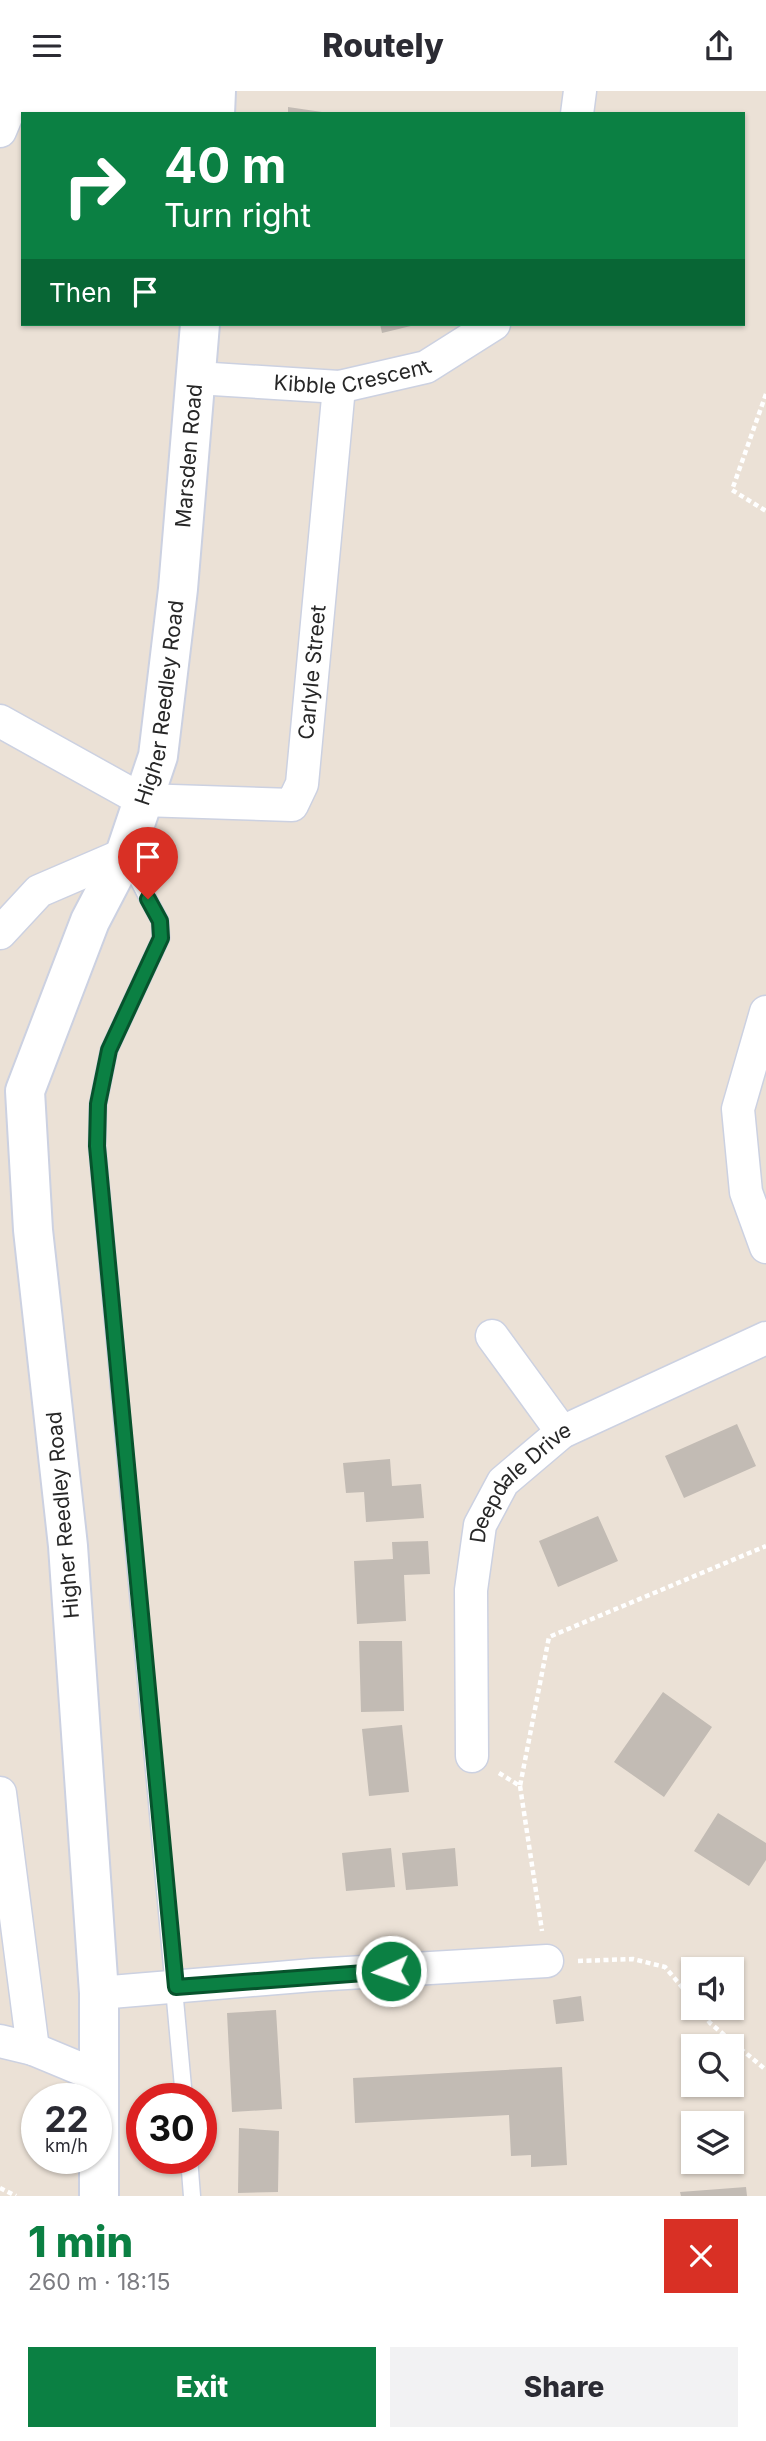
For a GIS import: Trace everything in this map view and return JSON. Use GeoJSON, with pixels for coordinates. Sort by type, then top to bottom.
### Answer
{"type":"FeatureCollection","features":[{"type":"Feature","properties":{"kind":"street"},"geometry":{"type":"LineString","coordinates":[[577,112],[580,91]]}},
{"type":"Feature","properties":{"kind":"street"},"geometry":{"type":"LineString","coordinates":[[0,131],[14,92],[48,103],[78,107],[216,102]]}},
{"type":"Feature","properties":{"kind":"street","name":"Marsden Road"},"geometry":{"type":"LineString","coordinates":[[178,589],[200,326]]}},
{"type":"Feature","properties":{"kind":"street","name":"Kibble Crescent"},"geometry":{"type":"LineString","coordinates":[[197,378],[339,387],[426,367],[491,326]]}},
{"type":"Feature","properties":{"kind":"street","name":"Carlyle Street"},"geometry":{"type":"LineString","coordinates":[[142,800],[292,805],[302,784],[339,387]]}},
{"type":"Feature","properties":{"kind":"street","name":"Higher Reedley Road"},"geometry":{"type":"LineString","coordinates":[[99,2196],[99,1993],[68,1546],[33,1230],[25,1091],[90,921],[124,854],[158,756],[178,589]]}},
{"type":"Feature","properties":{"kind":"street"},"geometry":{"type":"LineString","coordinates":[[0,721],[142,800]]}},
{"type":"Feature","properties":{"kind":"street"},"geometry":{"type":"LineString","coordinates":[[0,933],[39,891],[124,854]]}},
{"type":"Feature","properties":{"kind":"street"},"geometry":{"type":"LineString","coordinates":[[766,1012],[738,1109],[747,1192],[766,1247]]}},
{"type":"Feature","properties":{"kind":"street"},"geometry":{"type":"LineString","coordinates":[[492,1336],[562,1432]]}},
{"type":"Feature","properties":{"kind":"street","name":"Deepdale Drive"},"geometry":{"type":"LineString","coordinates":[[472,1756],[471,1590],[480,1525],[503,1482],[562,1432],[766,1338]]}},
{"type":"Feature","properties":{"kind":"street"},"geometry":{"type":"LineString","coordinates":[[0,1793],[33,2049]]}},
{"type":"Feature","properties":{"kind":"street"},"geometry":{"type":"LineString","coordinates":[[99,1993],[547,1961]]}},
{"type":"Feature","properties":{"kind":"street"},"geometry":{"type":"LineString","coordinates":[[0,2041],[33,2049],[98,2076]]}},
{"type":"Feature","properties":{"kind":"lane"},"geometry":{"type":"LineString","coordinates":[[124,854],[160,921],[161,938],[109,1050],[98,1104],[97,1146],[183,2083]]}},
{"type":"Feature","properties":{"kind":"lane"},"geometry":{"type":"LineString","coordinates":[[190,2174],[192,2196]]}},
{"type":"Feature","properties":{"kind":"path"},"geometry":{"type":"LineString","coordinates":[[766,394],[732,490],[766,511]]}},
{"type":"Feature","properties":{"kind":"path"},"geometry":{"type":"LineString","coordinates":[[681,1986],[665,1967],[633,1958],[547,1961],[520,1786],[549,1637],[766,1546]]}},
{"type":"Feature","properties":{"kind":"path"},"geometry":{"type":"LineString","coordinates":[[472,1756],[520,1786]]}},
{"type":"Feature","properties":{"kind":"path"},"geometry":{"type":"LineString","coordinates":[[708,2020],[766,2070]]}},
{"type":"Feature","properties":{"kind":"path"},"geometry":{"type":"LineString","coordinates":[[0,2188],[16,2196]]}},
{"type":"Feature","properties":{"kind":"building"},"geometry":{"type":"Polygon","coordinates":[[[288,107],[322,112],[288,112],[288,107]]]}},
{"type":"Feature","properties":{"kind":"building"},"geometry":{"type":"Polygon","coordinates":[[[380,326],[411,326],[382,333],[380,326]]]}},
{"type":"Feature","properties":{"kind":"building"},"geometry":{"type":"Polygon","coordinates":[[[737,1424],[756,1466],[684,1498],[665,1456],[737,1424]]]}},
{"type":"Feature","properties":{"kind":"building"},"geometry":{"type":"Polygon","coordinates":[[[390,1459],[392,1486],[421,1484],[424,1518],[366,1522],[364,1492],[346,1493],[343,1463],[390,1459]]]}},
{"type":"Feature","properties":{"kind":"building"},"geometry":{"type":"Polygon","coordinates":[[[598,1516],[618,1561],[558,1587],[539,1541],[598,1516]]]}},
{"type":"Feature","properties":{"kind":"building"},"geometry":{"type":"Polygon","coordinates":[[[428,1541],[430,1574],[404,1575],[406,1621],[357,1624],[354,1561],[393,1559],[392,1542],[428,1541]]]}},
{"type":"Feature","properties":{"kind":"building"},"geometry":{"type":"Polygon","coordinates":[[[359,1641],[402,1641],[404,1711],[361,1712],[359,1641]]]}},
{"type":"Feature","properties":{"kind":"building"},"geometry":{"type":"Polygon","coordinates":[[[663,1692],[712,1727],[664,1797],[614,1762],[663,1692]]]}},
{"type":"Feature","properties":{"kind":"building"},"geometry":{"type":"Polygon","coordinates":[[[402,1725],[409,1792],[369,1796],[362,1729],[402,1725]]]}},
{"type":"Feature","properties":{"kind":"building"},"geometry":{"type":"Polygon","coordinates":[[[718,1813],[766,1843],[766,1860],[749,1886],[694,1851],[718,1813]]]}},
{"type":"Feature","properties":{"kind":"building"},"geometry":{"type":"Polygon","coordinates":[[[391,1848],[395,1887],[346,1891],[342,1853],[391,1848]]]}},
{"type":"Feature","properties":{"kind":"building"},"geometry":{"type":"Polygon","coordinates":[[[455,1848],[458,1886],[406,1890],[402,1853],[455,1848]]]}},
{"type":"Feature","properties":{"kind":"building"},"geometry":{"type":"Polygon","coordinates":[[[581,1996],[584,2021],[556,2024],[553,2000],[581,1996]]]}},
{"type":"Feature","properties":{"kind":"building"},"geometry":{"type":"Polygon","coordinates":[[[276,2010],[282,2109],[232,2112],[227,2013],[276,2010]]]}},
{"type":"Feature","properties":{"kind":"building"},"geometry":{"type":"Polygon","coordinates":[[[562,2067],[567,2165],[531,2167],[531,2155],[511,2156],[509,2115],[355,2123],[353,2078],[562,2067]]]}},
{"type":"Feature","properties":{"kind":"building"},"geometry":{"type":"Polygon","coordinates":[[[239,2128],[279,2131],[278,2192],[238,2193],[239,2128]]]}},
{"type":"Feature","properties":{"kind":"building"},"geometry":{"type":"Polygon","coordinates":[[[746,2187],[747,2196],[681,2196],[680,2192],[746,2187]]]}},
{"type":"Feature","properties":{"kind":"route"},"geometry":{"type":"LineString","coordinates":[[148,899],[160,921],[161,938],[109,1050],[98,1104],[97,1146],[176,1987],[391,1971]]}}]}
